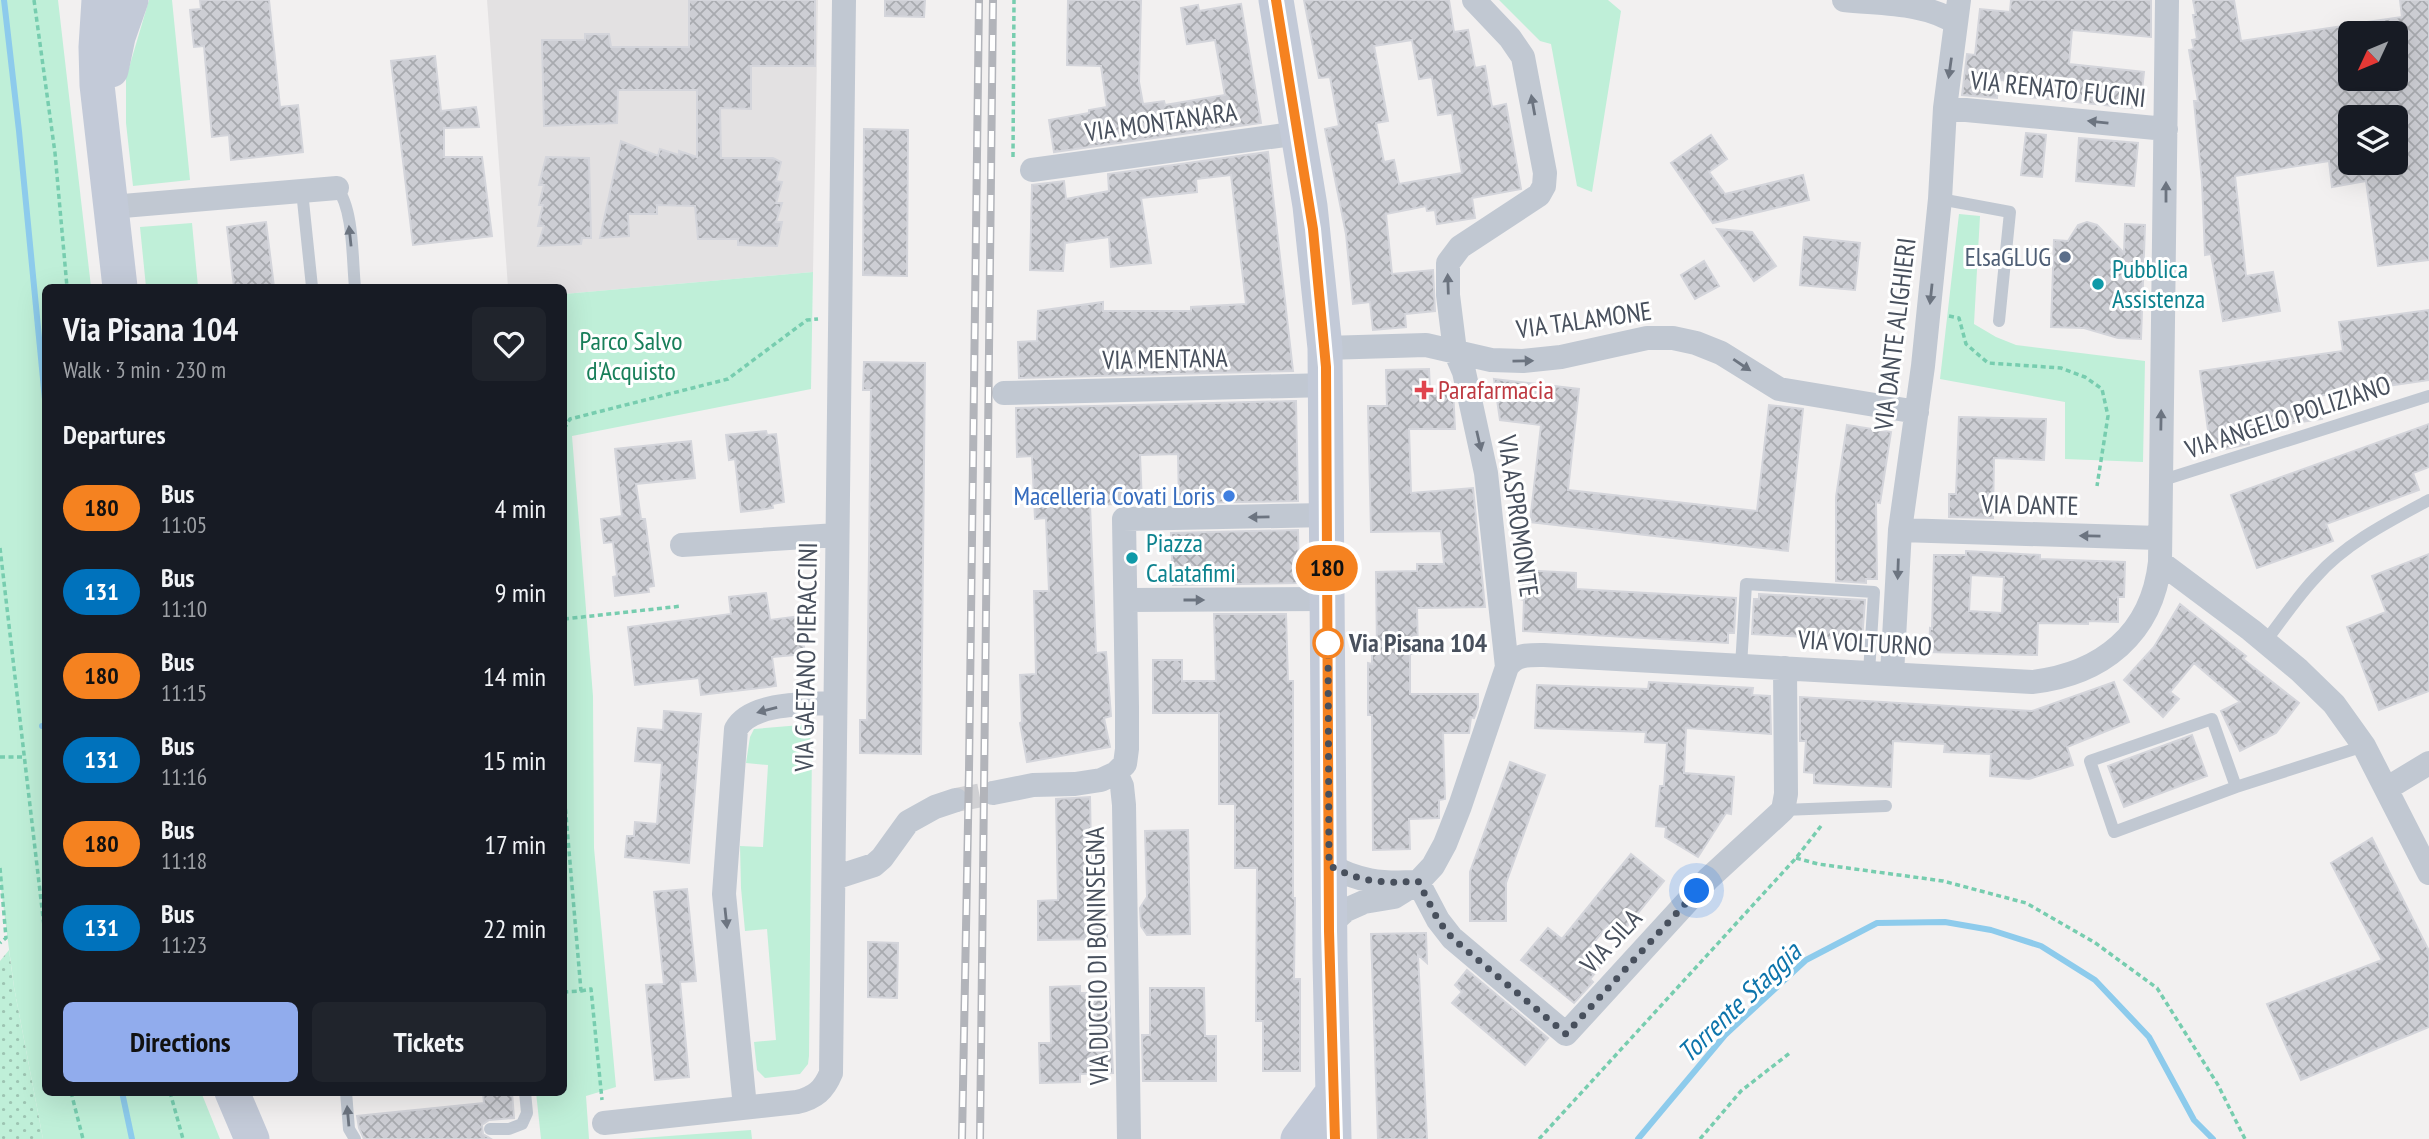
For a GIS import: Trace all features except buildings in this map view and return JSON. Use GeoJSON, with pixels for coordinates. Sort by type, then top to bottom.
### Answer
{"type":"FeatureCollection","features":[{"type":"Feature","properties":{"kind":"main road"},"geometry":{"type":"LineString","coordinates":[[99,0],[96,71],[120,284]]}},
{"type":"Feature","properties":{"kind":"main road"},"geometry":{"type":"LineString","coordinates":[[102,118],[115,50],[131,0]]}},
{"type":"Feature","properties":{"kind":"main road"},"geometry":{"type":"LineString","coordinates":[[1276,0],[1317,261],[1325,348],[1329,931],[1335,1139]]}},
{"type":"Feature","properties":{"kind":"main road"},"geometry":{"type":"LineString","coordinates":[[1298,1139],[1333,1092]]}},
{"type":"Feature","properties":{"kind":"main road"},"geometry":{"type":"LineString","coordinates":[[234,1096],[252,1139]]}},
{"type":"Feature","properties":{"kind":"street","name":"VIA GAETANO PIERACCINI"},"geometry":{"type":"LineString","coordinates":[[604,1123],[804,1100],[820,1091],[829,1078],[833,1060],[844,0]]}},
{"type":"Feature","properties":{"kind":"street","name":"VIA ASPROMONTE"},"geometry":{"type":"LineString","coordinates":[[1329,931],[1338,918],[1352,907],[1394,897],[1418,881],[1433,866],[1445,844],[1507,667],[1486,473],[1465,378],[1455,351],[1447,283],[1450,259],[1460,247],[1535,199],[1542,191],[1545,180],[1525,63],[1516,45],[1474,0]]}},
{"type":"Feature","properties":{"kind":"street"},"geometry":{"type":"LineString","coordinates":[[1844,0],[1935,13],[1957,11]]}},
{"type":"Feature","properties":{"kind":"street","name":"VIA VOLTURNO"},"geometry":{"type":"LineString","coordinates":[[1507,667],[1518,657],[1538,654],[2015,682],[2047,680],[2079,671],[2117,648],[2138,626],[2152,596],[2159,550],[2167,0]]}},
{"type":"Feature","properties":{"kind":"street","name":"VIA DANTE ALIGHIERI"},"geometry":{"type":"LineString","coordinates":[[1881,673],[1929,311],[1940,199],[1945,108],[1957,11]]}},
{"type":"Feature","properties":{"kind":"street","name":"VIA RENATO FUCINI"},"geometry":{"type":"LineString","coordinates":[[1945,108],[2166,129]]}},
{"type":"Feature","properties":{"kind":"street","name":"VIA MONTANARA"},"geometry":{"type":"LineString","coordinates":[[1032,170],[1298,133]]}},
{"type":"Feature","properties":{"kind":"street"},"geometry":{"type":"LineString","coordinates":[[111,207],[337,188]]}},
{"type":"Feature","properties":{"kind":"street","name":"VIA TALAMONE"},"geometry":{"type":"LineString","coordinates":[[1325,348],[1418,344],[1491,360],[1533,361],[1647,338],[1672,338],[1696,343],[1721,353],[1779,389],[1917,412]]}},
{"type":"Feature","properties":{"kind":"street","name":"VIA MENTANA"},"geometry":{"type":"LineString","coordinates":[[1004,393],[1326,385]]}},
{"type":"Feature","properties":{"kind":"street"},"geometry":{"type":"LineString","coordinates":[[993,793],[1033,785],[1093,781],[1116,773],[1125,764],[1127,660],[1124,519],[1327,515]]}},
{"type":"Feature","properties":{"kind":"street","name":"VIA DANTE"},"geometry":{"type":"LineString","coordinates":[[1900,530],[2159,550]]}},
{"type":"Feature","properties":{"kind":"street"},"geometry":{"type":"LineString","coordinates":[[682,545],[837,535]]}},
{"type":"Feature","properties":{"kind":"street"},"geometry":{"type":"LineString","coordinates":[[2159,550],[2334,704],[2364,746],[2429,873]]}},
{"type":"Feature","properties":{"kind":"street"},"geometry":{"type":"LineString","coordinates":[[1126,600],[1327,599]]}},
{"type":"Feature","properties":{"kind":"street"},"geometry":{"type":"LineString","coordinates":[[1783,810],[1787,786],[1785,668]]}},
{"type":"Feature","properties":{"kind":"street"},"geometry":{"type":"LineString","coordinates":[[745,1107],[724,894],[736,729],[747,717],[764,710],[793,705],[835,703]]}},
{"type":"Feature","properties":{"kind":"street"},"geometry":{"type":"LineString","coordinates":[[2386,789],[2429,764]]}},
{"type":"Feature","properties":{"kind":"street","name":"VIA DUCCIO DI BONINSEGNA"},"geometry":{"type":"LineString","coordinates":[[1116,773],[1122,786],[1125,806],[1129,1139]]}},
{"type":"Feature","properties":{"kind":"street"},"geometry":{"type":"LineString","coordinates":[[834,878],[874,865],[908,822],[928,810],[956,800]]}},
{"type":"Feature","properties":{"kind":"street","name":"VIA SILA"},"geometry":{"type":"LineString","coordinates":[[1418,881],[1438,920],[1452,938],[1566,1034],[1708,879],[1783,810]]}},
{"type":"Feature","properties":{"kind":"street"},"geometry":{"type":"LineString","coordinates":[[1329,865],[1349,876],[1370,882],[1418,881]]}},
{"type":"Feature","properties":{"kind":"lane"},"geometry":{"type":"LineString","coordinates":[[337,188],[347,210],[355,284]]}},
{"type":"Feature","properties":{"kind":"lane"},"geometry":{"type":"LineString","coordinates":[[302,191],[312,284]]}},
{"type":"Feature","properties":{"kind":"lane"},"geometry":{"type":"LineString","coordinates":[[1940,199],[2010,212],[1999,321]]}},
{"type":"Feature","properties":{"kind":"lane","name":"VIA ANGELO POLIZIANO"},"geometry":{"type":"LineString","coordinates":[[2160,481],[2429,396]]}},
{"type":"Feature","properties":{"kind":"lane"},"geometry":{"type":"LineString","coordinates":[[2265,642],[2316,576],[2329,564],[2375,531],[2429,500]]}},
{"type":"Feature","properties":{"kind":"lane"},"geometry":{"type":"LineString","coordinates":[[1741,666],[1746,584],[1874,592],[1881,673]]}},
{"type":"Feature","properties":{"kind":"lane"},"geometry":{"type":"LineString","coordinates":[[2236,787],[2212,719],[2090,761],[2114,832],[2236,787],[2364,746]]}},
{"type":"Feature","properties":{"kind":"lane"},"geometry":{"type":"LineString","coordinates":[[1783,810],[1886,806]]}},
{"type":"Feature","properties":{"kind":"lane"},"geometry":{"type":"LineString","coordinates":[[346,1096],[349,1129],[355,1139]]}},
{"type":"Feature","properties":{"kind":"lane"},"geometry":{"type":"LineString","coordinates":[[490,1129],[509,1129],[522,1124],[527,1113],[525,1096]]}},
{"type":"Feature","properties":{"kind":"path"},"geometry":{"type":"LineString","coordinates":[[34,0],[55,153],[67,284]]}},
{"type":"Feature","properties":{"kind":"path"},"geometry":{"type":"LineString","coordinates":[[1014,0],[1013,174],[1032,170]]}},
{"type":"Feature","properties":{"kind":"path"},"geometry":{"type":"LineString","coordinates":[[1929,311],[1959,318],[1966,344],[1988,363],[2061,368],[2085,377],[2102,389],[2108,416],[2096,486]]}},
{"type":"Feature","properties":{"kind":"path"},"geometry":{"type":"LineString","coordinates":[[567,424],[570,419],[728,379],[807,320],[840,318]]}},
{"type":"Feature","properties":{"kind":"path"},"geometry":{"type":"LineString","coordinates":[[0,548],[42,911]]}},
{"type":"Feature","properties":{"kind":"path"},"geometry":{"type":"LineString","coordinates":[[567,619],[682,606]]}},
{"type":"Feature","properties":{"kind":"path"},"geometry":{"type":"LineString","coordinates":[[0,757],[23,757]]}},
{"type":"Feature","properties":{"kind":"path"},"geometry":{"type":"LineString","coordinates":[[1539,1139],[1796,858],[1834,808]]}},
{"type":"Feature","properties":{"kind":"path"},"geometry":{"type":"LineString","coordinates":[[567,827],[581,990]]}},
{"type":"Feature","properties":{"kind":"path"},"geometry":{"type":"LineString","coordinates":[[1796,858],[1818,864],[1942,881],[2026,903],[2094,942],[2157,988],[2218,1085],[2245,1139]]}},
{"type":"Feature","properties":{"kind":"path"},"geometry":{"type":"LineString","coordinates":[[0,868],[6,938],[0,943]]}},
{"type":"Feature","properties":{"kind":"path"},"geometry":{"type":"LineString","coordinates":[[567,992],[591,989],[604,1123]]}},
{"type":"Feature","properties":{"kind":"path"},"geometry":{"type":"LineString","coordinates":[[1700,1139],[1741,1091],[1791,1052]]}},
{"type":"Feature","properties":{"kind":"path"},"geometry":{"type":"LineString","coordinates":[[72,1096],[83,1139]]}},
{"type":"Feature","properties":{"kind":"path"},"geometry":{"type":"LineString","coordinates":[[171,1096],[183,1139]]}},
{"type":"Feature","properties":{"kind":"shaded area"},"geometry":{"type":"Polygon","coordinates":[[[487,0],[818,0],[813,272],[567,294],[567,284],[508,284],[487,0]]]}},
{"type":"Feature","properties":{"kind":"green space"},"geometry":{"type":"Polygon","coordinates":[[[0,0],[58,0],[91,284],[42,284],[42,1096],[203,1096],[220,1139],[43,1139],[14,987],[0,881],[0,0]]]}},
{"type":"Feature","properties":{"kind":"green space"},"geometry":{"type":"Polygon","coordinates":[[[149,0],[172,0],[190,180],[133,186],[126,123],[126,78],[149,0]]]}},
{"type":"Feature","properties":{"kind":"green space"},"geometry":{"type":"Polygon","coordinates":[[[1499,0],[1608,0],[1621,11],[1592,192],[1577,186],[1551,44],[1540,41],[1499,0]]]}},
{"type":"Feature","properties":{"kind":"green space"},"geometry":{"type":"Polygon","coordinates":[[[1959,214],[1980,216],[1974,324],[2016,345],[2145,361],[2143,462],[2065,459],[2065,402],[1940,379],[1959,214]]]}},
{"type":"Feature","properties":{"kind":"green space"},"geometry":{"type":"Polygon","coordinates":[[[192,223],[198,284],[146,284],[140,227],[192,223]]]}},
{"type":"Feature","properties":{"kind":"green space","name":"Parco Salvo d'Acquisto"},"geometry":{"type":"Polygon","coordinates":[[[813,272],[811,389],[572,436],[593,696],[594,848],[616,1087],[586,1096],[589,1139],[541,1139],[536,1096],[567,1096],[567,294],[813,272]]]}},
{"type":"Feature","properties":{"kind":"green space"},"geometry":{"type":"Polygon","coordinates":[[[801,725],[808,729],[812,745],[809,1056],[808,1064],[800,1074],[765,1078],[757,1070],[754,1042],[776,1040],[767,929],[745,931],[740,846],[763,847],[768,765],[746,763],[754,729],[801,725]]]}},
{"type":"Feature","properties":{"kind":"green space"},"geometry":{"type":"Polygon","coordinates":[[[9,950],[43,1139],[0,1139],[0,961],[9,950]]]}},
{"type":"Feature","properties":{"kind":"green space"},"geometry":{"type":"Polygon","coordinates":[[[751,1130],[752,1139],[628,1139],[751,1130]]]}},
{"type":"Feature","properties":{"kind":"waterway","name":"Torrente Staggia"},"geometry":{"type":"LineString","coordinates":[[4,0],[42,369]]}},
{"type":"Feature","properties":{"kind":"waterway","name":"Torrente Staggia"},"geometry":{"type":"LineString","coordinates":[[1638,1139],[1725,1035],[1806,960],[1877,923],[1945,922],[1991,930],[2041,946],[2095,980],[2149,1037],[2194,1120],[2213,1139]]}},
{"type":"Feature","properties":{"kind":"waterway","name":"Torrente Staggia"},"geometry":{"type":"LineString","coordinates":[[123,1096],[132,1139]]}},
{"type":"Feature","properties":{"kind":"tunnel"},"geometry":{"type":"LineString","coordinates":[[956,800],[993,793]]}},
{"type":"Feature","properties":{"kind":"railway"},"geometry":{"type":"LineString","coordinates":[[962,1139],[979,0]]}},
{"type":"Feature","properties":{"kind":"railway"},"geometry":{"type":"LineString","coordinates":[[980,1139],[993,0]]}},
{"type":"Feature","properties":{"kind":"bus line","name":"180"},"geometry":{"type":"LineString","coordinates":[[1276,0],[1313,229],[1326,367],[1329,931],[1335,1139]]}},
{"type":"Feature","properties":{"kind":"place","name":"ElsaGLUG"},"geometry":{"type":"Point","coordinates":[2065,257]}},
{"type":"Feature","properties":{"kind":"place","name":"Pubblica Assistenza"},"geometry":{"type":"Point","coordinates":[2098,284]}},
{"type":"Feature","properties":{"kind":"place","name":"Parafarmacia"},"geometry":{"type":"Point","coordinates":[1424,390]}},
{"type":"Feature","properties":{"kind":"place","name":"Macelleria Covati Loris"},"geometry":{"type":"Point","coordinates":[1229,496]}},
{"type":"Feature","properties":{"kind":"place","name":"Piazza Calatafimi"},"geometry":{"type":"Point","coordinates":[1132,558]}},
{"type":"Feature","properties":{"kind":"place","name":"Via Pisana 104"},"geometry":{"type":"Point","coordinates":[1328,643]}},
{"type":"Feature","properties":{"kind":"route"},"geometry":{"type":"LineString","coordinates":[[1328,643],[1329,865],[1349,876],[1370,882],[1418,881],[1430,907],[1452,938],[1566,1034],[1697,891]]}}]}
